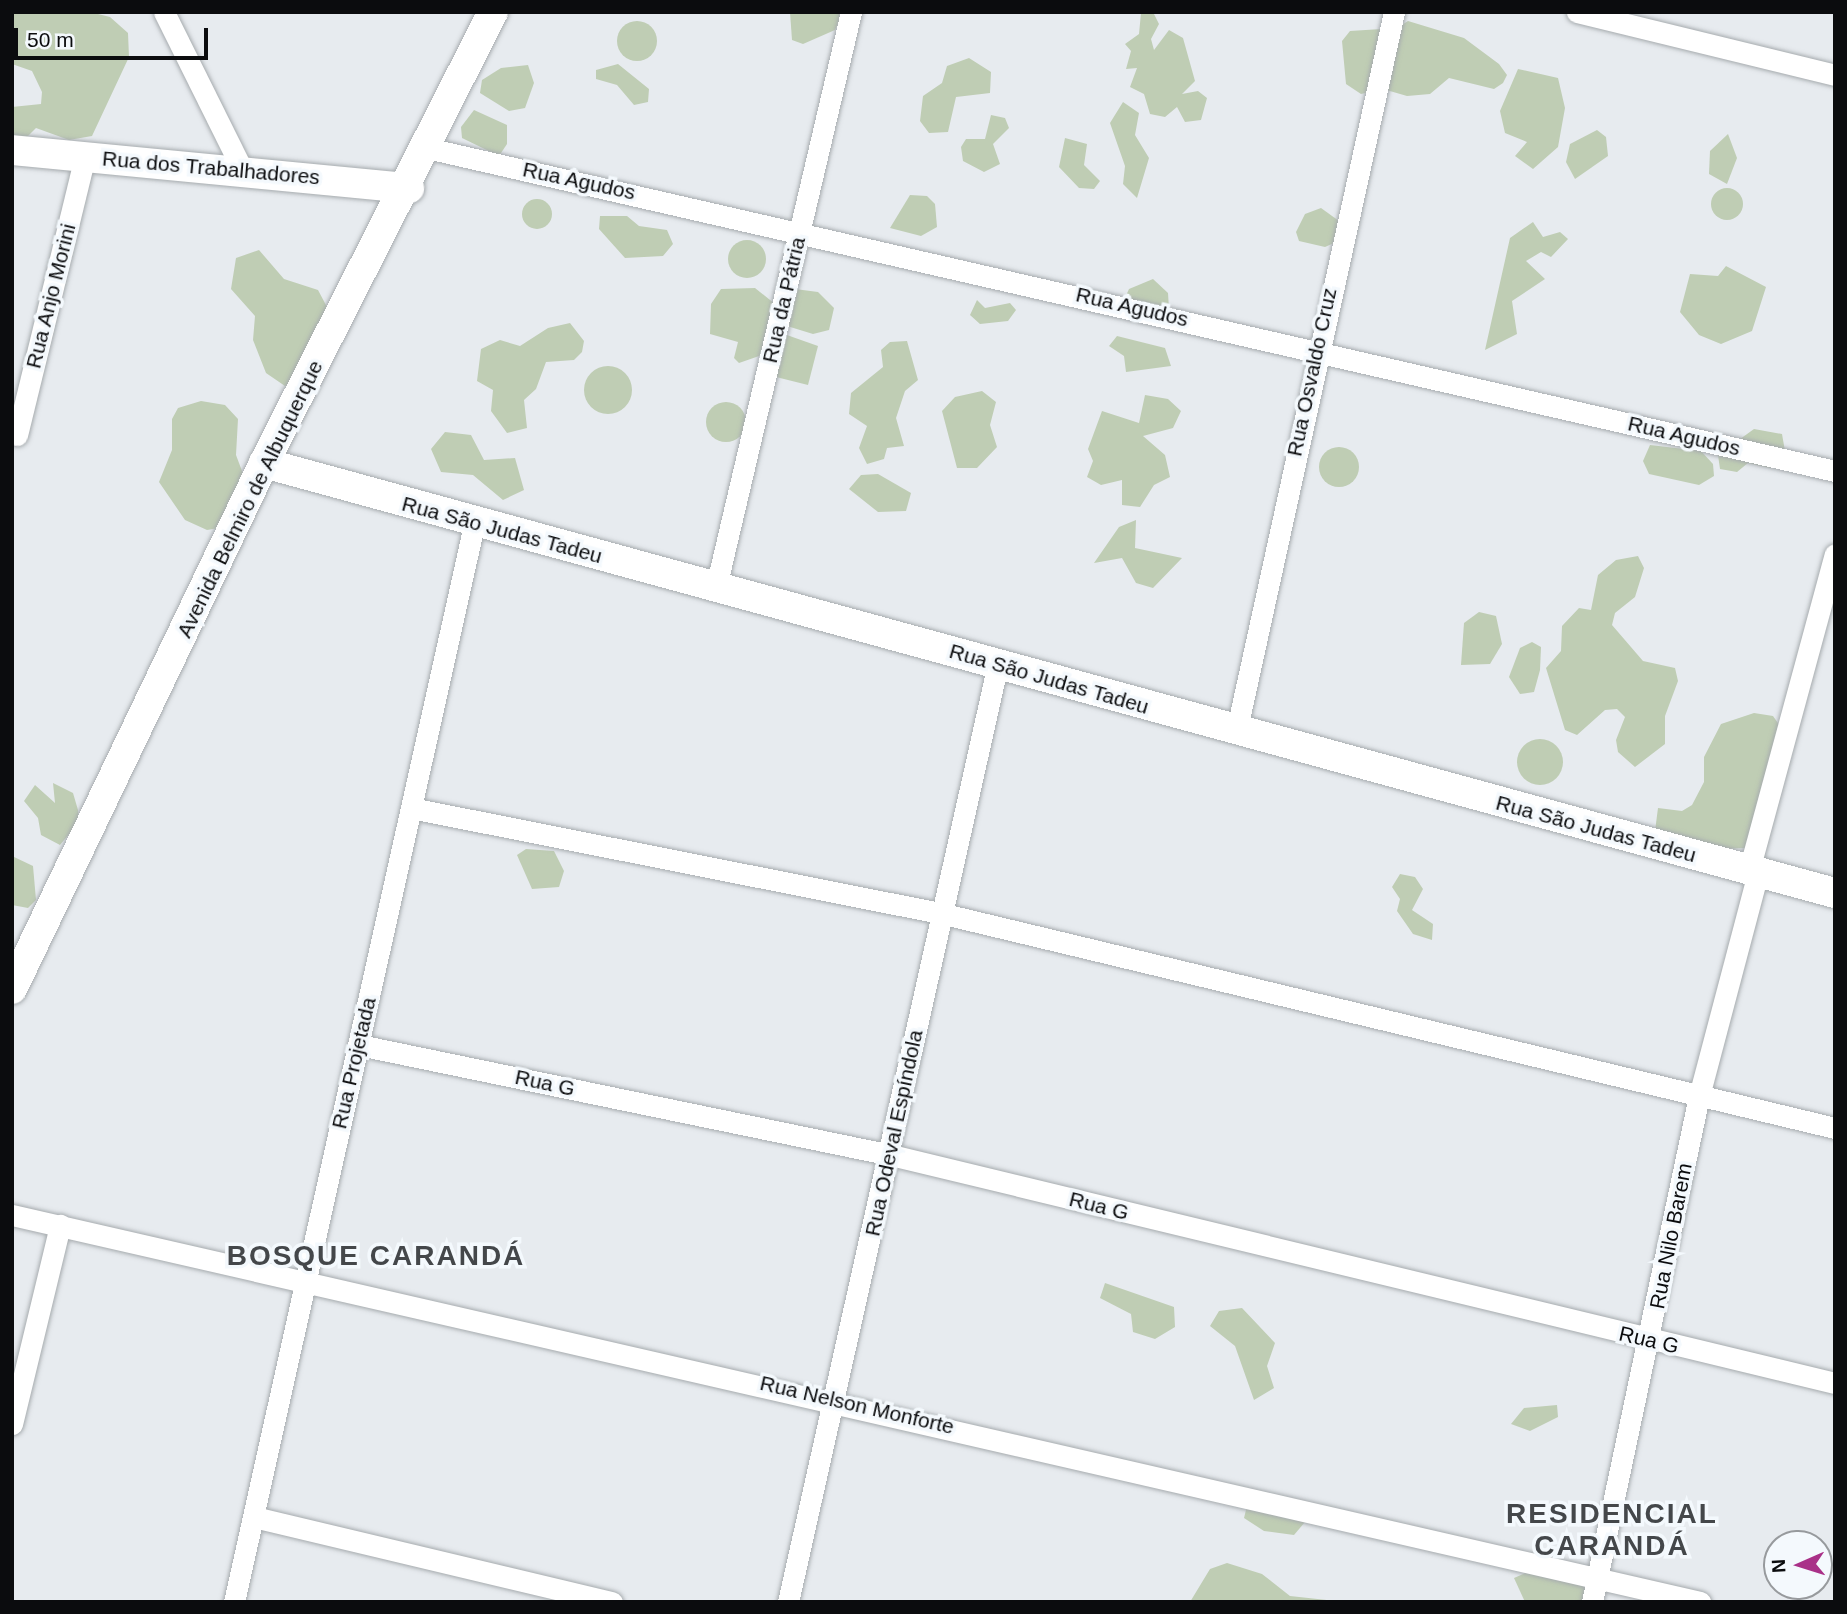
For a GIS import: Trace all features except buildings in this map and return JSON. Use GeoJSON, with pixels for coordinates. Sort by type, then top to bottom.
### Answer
{"type":"FeatureCollection","features":[{"type":"Feature","properties":{"kind":"street"},"geometry":{"type":"LineString","coordinates":[[164,12],[242,169]]}},
{"type":"Feature","properties":{"kind":"street","name":"Avenida Belmiro de Albuquerque"},"geometry":{"type":"LineString","coordinates":[[12,989],[264,463],[409,188],[493,12]]}},
{"type":"Feature","properties":{"kind":"street","name":"Rua da Pátria"},"geometry":{"type":"LineString","coordinates":[[716,587],[851,12]]}},
{"type":"Feature","properties":{"kind":"street","name":"Rua Osvaldo Cruz"},"geometry":{"type":"LineString","coordinates":[[1236,733],[1316,350],[1394,12]]}},
{"type":"Feature","properties":{"kind":"street"},"geometry":{"type":"LineString","coordinates":[[1577,12],[1835,75]]}},
{"type":"Feature","properties":{"kind":"street","name":"Rua Agudos"},"geometry":{"type":"LineString","coordinates":[[427,148],[801,230],[1835,471]]}},
{"type":"Feature","properties":{"kind":"street","name":"Rua dos Trabalhadores"},"geometry":{"type":"LineString","coordinates":[[12,150],[242,169],[409,188]]}},
{"type":"Feature","properties":{"kind":"street","name":"Rua Anjo Morini"},"geometry":{"type":"LineString","coordinates":[[17,435],[85,156]]}},
{"type":"Feature","properties":{"kind":"street","name":"Rua São Judas Tadeu"},"geometry":{"type":"LineString","coordinates":[[264,463],[474,525],[998,663],[1236,733],[1835,893]]}},
{"type":"Feature","properties":{"kind":"street","name":"Rua Projetada"},"geometry":{"type":"LineString","coordinates":[[234,1602],[302,1283],[359,1045],[474,525]]}},
{"type":"Feature","properties":{"kind":"street","name":"Rua Nilo Barem"},"geometry":{"type":"LineString","coordinates":[[1592,1602],[1650,1340],[1699,1096],[1753,871],[1835,554]]}},
{"type":"Feature","properties":{"kind":"street","name":"Rua Odeval Espíndola"},"geometry":{"type":"LineString","coordinates":[[788,1602],[891,1155],[940,913],[998,663]]}},
{"type":"Feature","properties":{"kind":"street"},"geometry":{"type":"LineString","coordinates":[[411,808],[940,913],[1835,1128]]}},
{"type":"Feature","properties":{"kind":"street","name":"Rua G"},"geometry":{"type":"LineString","coordinates":[[359,1045],[891,1155],[1835,1383]]}},
{"type":"Feature","properties":{"kind":"street","name":"Rua Nelson Monforte"},"geometry":{"type":"LineString","coordinates":[[12,1215],[302,1283],[834,1399],[1700,1602]]}},
{"type":"Feature","properties":{"kind":"street"},"geometry":{"type":"LineString","coordinates":[[12,1424],[60,1225]]}},
{"type":"Feature","properties":{"kind":"street"},"geometry":{"type":"LineString","coordinates":[[254,1517],[612,1602]]}},
{"type":"Feature","properties":{"kind":"green space"},"geometry":{"type":"Polygon","coordinates":[[[12,12],[90,12],[110,17],[128,33],[129,57],[92,136],[69,140],[36,128],[12,152],[12,107],[41,104],[42,92],[32,71],[12,64],[12,12]]]}},
{"type":"Feature","properties":{"kind":"green space"},"geometry":{"type":"Polygon","coordinates":[[[790,12],[839,12],[840,19],[835,30],[803,44],[792,40],[790,12]]]}},
{"type":"Feature","properties":{"kind":"green space"},"geometry":{"type":"Polygon","coordinates":[[[1153,12],[1159,24],[1151,39],[1154,50],[1169,30],[1183,38],[1195,81],[1182,94],[1198,91],[1207,98],[1201,120],[1185,122],[1177,107],[1165,117],[1150,114],[1144,94],[1130,87],[1137,68],[1126,69],[1131,51],[1125,44],[1139,34],[1141,13],[1153,12]]]}},
{"type":"Feature","properties":{"kind":"green space"},"geometry":{"type":"Polygon","coordinates":[[[637,21],[651,27],[657,41],[651,55],[637,61],[623,55],[617,41],[623,27],[637,21]]]}},
{"type":"Feature","properties":{"kind":"green space"},"geometry":{"type":"Polygon","coordinates":[[[1408,21],[1464,38],[1499,64],[1507,75],[1503,83],[1494,89],[1449,78],[1430,94],[1407,96],[1383,89],[1361,94],[1346,84],[1342,41],[1350,31],[1397,28],[1408,21]]]}},
{"type":"Feature","properties":{"kind":"green space"},"geometry":{"type":"Polygon","coordinates":[[[969,58],[991,72],[990,93],[956,97],[948,132],[929,133],[920,121],[923,96],[942,83],[947,66],[969,58]]]}},
{"type":"Feature","properties":{"kind":"green space"},"geometry":{"type":"Polygon","coordinates":[[[618,64],[649,89],[648,102],[634,105],[617,85],[596,79],[596,70],[618,64]]]}},
{"type":"Feature","properties":{"kind":"green space"},"geometry":{"type":"Polygon","coordinates":[[[528,65],[534,83],[525,108],[509,111],[480,93],[482,80],[501,68],[528,65]]]}},
{"type":"Feature","properties":{"kind":"green space"},"geometry":{"type":"Polygon","coordinates":[[[1518,69],[1558,78],[1565,108],[1558,147],[1533,169],[1515,156],[1527,142],[1505,133],[1500,111],[1518,69]]]}},
{"type":"Feature","properties":{"kind":"green space"},"geometry":{"type":"Polygon","coordinates":[[[1123,102],[1139,113],[1135,135],[1149,158],[1137,198],[1123,184],[1125,166],[1110,123],[1123,102]]]}},
{"type":"Feature","properties":{"kind":"green space"},"geometry":{"type":"Polygon","coordinates":[[[474,110],[507,125],[507,144],[499,156],[462,138],[461,127],[474,110]]]}},
{"type":"Feature","properties":{"kind":"green space"},"geometry":{"type":"Polygon","coordinates":[[[991,115],[1005,118],[1009,128],[993,144],[1000,164],[984,172],[963,161],[961,147],[966,139],[985,139],[991,115]]]}},
{"type":"Feature","properties":{"kind":"green space"},"geometry":{"type":"Polygon","coordinates":[[[1597,130],[1606,137],[1608,156],[1575,179],[1566,162],[1570,144],[1597,130]]]}},
{"type":"Feature","properties":{"kind":"green space"},"geometry":{"type":"Polygon","coordinates":[[[1728,134],[1737,158],[1727,184],[1709,174],[1710,151],[1728,134]]]}},
{"type":"Feature","properties":{"kind":"green space"},"geometry":{"type":"Polygon","coordinates":[[[1065,138],[1087,144],[1084,165],[1100,181],[1094,189],[1079,188],[1059,167],[1065,138]]]}},
{"type":"Feature","properties":{"kind":"green space"},"geometry":{"type":"Polygon","coordinates":[[[1727,188],[1739,192],[1743,204],[1739,216],[1727,220],[1715,216],[1711,204],[1715,192],[1727,188]]]}},
{"type":"Feature","properties":{"kind":"green space"},"geometry":{"type":"Polygon","coordinates":[[[910,195],[927,196],[935,204],[937,227],[921,236],[890,228],[910,195]]]}},
{"type":"Feature","properties":{"kind":"green space"},"geometry":{"type":"Polygon","coordinates":[[[537,199],[548,203],[552,214],[548,225],[537,229],[526,225],[522,214],[526,203],[537,199]]]}},
{"type":"Feature","properties":{"kind":"green space"},"geometry":{"type":"Polygon","coordinates":[[[1321,208],[1339,221],[1334,243],[1325,247],[1299,241],[1296,232],[1305,214],[1321,208]]]}},
{"type":"Feature","properties":{"kind":"green space"},"geometry":{"type":"Polygon","coordinates":[[[600,216],[627,216],[639,226],[667,230],[673,244],[663,256],[625,258],[599,229],[600,216]]]}},
{"type":"Feature","properties":{"kind":"green space"},"geometry":{"type":"Polygon","coordinates":[[[1533,222],[1543,237],[1560,232],[1568,239],[1551,257],[1541,252],[1526,261],[1545,279],[1512,301],[1517,334],[1485,350],[1510,238],[1533,222]]]}},
{"type":"Feature","properties":{"kind":"green space"},"geometry":{"type":"Polygon","coordinates":[[[747,240],[761,245],[766,259],[761,273],[747,278],[733,273],[728,259],[733,245],[747,240]]]}},
{"type":"Feature","properties":{"kind":"green space"},"geometry":{"type":"Polygon","coordinates":[[[259,250],[284,279],[318,290],[336,324],[296,382],[285,386],[266,373],[253,340],[255,316],[231,289],[236,258],[259,250]]]}},
{"type":"Feature","properties":{"kind":"green space"},"geometry":{"type":"Polygon","coordinates":[[[1726,266],[1766,287],[1752,331],[1721,344],[1699,335],[1680,312],[1690,274],[1718,276],[1726,266]]]}},
{"type":"Feature","properties":{"kind":"green space"},"geometry":{"type":"Polygon","coordinates":[[[1153,279],[1168,293],[1169,309],[1123,302],[1129,289],[1153,279]]]}},
{"type":"Feature","properties":{"kind":"green space"},"geometry":{"type":"Polygon","coordinates":[[[755,288],[775,304],[762,355],[739,363],[734,358],[738,342],[710,334],[711,304],[721,289],[755,288]]]}},
{"type":"Feature","properties":{"kind":"green space"},"geometry":{"type":"Polygon","coordinates":[[[795,289],[818,292],[834,308],[829,330],[813,334],[787,326],[795,289]]]}},
{"type":"Feature","properties":{"kind":"green space"},"geometry":{"type":"Polygon","coordinates":[[[977,300],[985,308],[1010,303],[1016,310],[1008,321],[980,324],[970,315],[977,300]]]}},
{"type":"Feature","properties":{"kind":"green space"},"geometry":{"type":"Polygon","coordinates":[[[570,323],[584,341],[582,352],[574,360],[546,362],[536,389],[524,400],[527,428],[507,433],[491,411],[493,390],[477,381],[481,349],[500,340],[520,346],[548,328],[570,323]]]}},
{"type":"Feature","properties":{"kind":"green space"},"geometry":{"type":"Polygon","coordinates":[[[784,334],[818,346],[808,385],[772,376],[784,334]]]}},
{"type":"Feature","properties":{"kind":"green space"},"geometry":{"type":"Polygon","coordinates":[[[1117,336],[1165,348],[1171,366],[1126,372],[1124,356],[1109,346],[1117,336]]]}},
{"type":"Feature","properties":{"kind":"green space"},"geometry":{"type":"Polygon","coordinates":[[[907,341],[918,380],[905,391],[896,418],[904,446],[887,448],[884,459],[867,464],[859,448],[867,426],[849,414],[851,393],[883,367],[881,350],[890,342],[907,341]]]}},
{"type":"Feature","properties":{"kind":"green space"},"geometry":{"type":"Polygon","coordinates":[[[608,366],[625,373],[632,390],[625,407],[608,414],[591,407],[584,390],[591,373],[608,366]]]}},
{"type":"Feature","properties":{"kind":"green space"},"geometry":{"type":"Polygon","coordinates":[[[982,391],[996,402],[990,425],[997,447],[977,468],[957,468],[942,411],[955,397],[982,391]]]}},
{"type":"Feature","properties":{"kind":"green space"},"geometry":{"type":"Polygon","coordinates":[[[1145,395],[1168,399],[1181,411],[1173,428],[1143,436],[1165,455],[1170,477],[1154,485],[1140,507],[1122,505],[1122,480],[1101,485],[1087,477],[1093,461],[1088,449],[1102,411],[1139,423],[1145,395]]]}},
{"type":"Feature","properties":{"kind":"green space"},"geometry":{"type":"Polygon","coordinates":[[[201,401],[225,405],[238,419],[236,455],[245,479],[219,528],[207,530],[185,520],[159,482],[172,450],[172,419],[178,408],[201,401]]]}},
{"type":"Feature","properties":{"kind":"green space"},"geometry":{"type":"Polygon","coordinates":[[[726,402],[740,408],[746,422],[740,436],[726,442],[712,436],[706,422],[712,408],[726,402]]]}},
{"type":"Feature","properties":{"kind":"green space"},"geometry":{"type":"Polygon","coordinates":[[[1754,429],[1782,434],[1786,457],[1770,468],[1748,463],[1737,472],[1720,469],[1718,455],[1754,429]]]}},
{"type":"Feature","properties":{"kind":"green space"},"geometry":{"type":"Polygon","coordinates":[[[445,432],[471,435],[484,460],[515,458],[524,490],[503,500],[473,475],[441,472],[431,449],[445,432]]]}},
{"type":"Feature","properties":{"kind":"green space"},"geometry":{"type":"Polygon","coordinates":[[[1650,445],[1701,451],[1713,464],[1714,476],[1699,485],[1649,474],[1643,461],[1650,445]]]}},
{"type":"Feature","properties":{"kind":"green space"},"geometry":{"type":"Polygon","coordinates":[[[1339,447],[1347,448],[1353,453],[1358,459],[1358,475],[1353,481],[1347,486],[1339,487],[1331,486],[1325,481],[1320,475],[1319,467],[1320,459],[1325,453],[1331,448],[1339,447]]]}},
{"type":"Feature","properties":{"kind":"green space"},"geometry":{"type":"Polygon","coordinates":[[[878,474],[911,493],[906,511],[878,512],[849,489],[861,475],[878,474]]]}},
{"type":"Feature","properties":{"kind":"green space"},"geometry":{"type":"Polygon","coordinates":[[[1136,520],[1135,548],[1182,558],[1153,588],[1136,583],[1122,558],[1094,563],[1119,527],[1136,520]]]}},
{"type":"Feature","properties":{"kind":"green space"},"geometry":{"type":"Polygon","coordinates":[[[1638,556],[1644,568],[1635,597],[1615,613],[1612,625],[1643,661],[1675,668],[1678,681],[1665,716],[1665,744],[1635,767],[1618,752],[1616,740],[1625,717],[1617,709],[1605,710],[1577,735],[1565,730],[1546,668],[1561,651],[1562,626],[1579,608],[1591,610],[1598,575],[1616,560],[1638,556]]]}},
{"type":"Feature","properties":{"kind":"green space"},"geometry":{"type":"Polygon","coordinates":[[[1479,612],[1496,616],[1502,644],[1490,664],[1461,665],[1464,623],[1479,612]]]}},
{"type":"Feature","properties":{"kind":"green space"},"geometry":{"type":"Polygon","coordinates":[[[1532,642],[1541,647],[1540,670],[1534,692],[1520,694],[1509,677],[1520,648],[1532,642]]]}},
{"type":"Feature","properties":{"kind":"green space"},"geometry":{"type":"Polygon","coordinates":[[[1754,713],[1773,716],[1780,726],[1745,848],[1722,849],[1655,831],[1658,808],[1682,811],[1692,805],[1704,782],[1704,757],[1721,724],[1754,713]]]}},
{"type":"Feature","properties":{"kind":"green space"},"geometry":{"type":"Polygon","coordinates":[[[1540,739],[1556,746],[1563,762],[1556,778],[1540,785],[1524,778],[1517,762],[1524,746],[1540,739]]]}},
{"type":"Feature","properties":{"kind":"green space"},"geometry":{"type":"Polygon","coordinates":[[[53,783],[73,793],[78,810],[79,822],[60,845],[41,835],[38,818],[24,801],[35,785],[55,803],[53,783]]]}},
{"type":"Feature","properties":{"kind":"green space"},"geometry":{"type":"Polygon","coordinates":[[[526,849],[554,851],[564,871],[559,887],[532,889],[517,855],[526,849]]]}},
{"type":"Feature","properties":{"kind":"green space"},"geometry":{"type":"Polygon","coordinates":[[[12,856],[33,866],[36,900],[28,908],[12,905],[12,856]]]}},
{"type":"Feature","properties":{"kind":"green space"},"geometry":{"type":"Polygon","coordinates":[[[1400,874],[1415,877],[1423,889],[1412,910],[1433,924],[1432,940],[1413,934],[1397,911],[1400,899],[1392,887],[1400,874]]]}},
{"type":"Feature","properties":{"kind":"green space"},"geometry":{"type":"Polygon","coordinates":[[[1105,1283],[1174,1307],[1175,1327],[1155,1339],[1133,1332],[1131,1314],[1100,1298],[1105,1283]]]}},
{"type":"Feature","properties":{"kind":"green space"},"geometry":{"type":"Polygon","coordinates":[[[1242,1308],[1275,1343],[1267,1366],[1274,1388],[1254,1400],[1235,1346],[1210,1326],[1219,1311],[1242,1308]]]}},
{"type":"Feature","properties":{"kind":"green space"},"geometry":{"type":"Polygon","coordinates":[[[1557,1405],[1558,1417],[1530,1431],[1511,1424],[1524,1408],[1557,1405]]]}},
{"type":"Feature","properties":{"kind":"green space"},"geometry":{"type":"Polygon","coordinates":[[[1247,1506],[1305,1522],[1294,1535],[1264,1531],[1244,1518],[1247,1506]]]}},
{"type":"Feature","properties":{"kind":"green space"},"geometry":{"type":"Polygon","coordinates":[[[1227,1563],[1262,1574],[1290,1596],[1345,1602],[1190,1602],[1210,1569],[1227,1563]]]}},
{"type":"Feature","properties":{"kind":"green space"},"geometry":{"type":"Polygon","coordinates":[[[1528,1572],[1587,1577],[1585,1601],[1525,1602],[1514,1578],[1528,1572]]]}},
{"type":"Feature","properties":{"kind":"district","name":"BOSQUE CARANDÁ"},"geometry":{"type":"Point","coordinates":[376,1256]}},
{"type":"Feature","properties":{"kind":"district","name":"RESIDENCIAL CARANDÁ"},"geometry":{"type":"Point","coordinates":[1612,1530]}}]}
